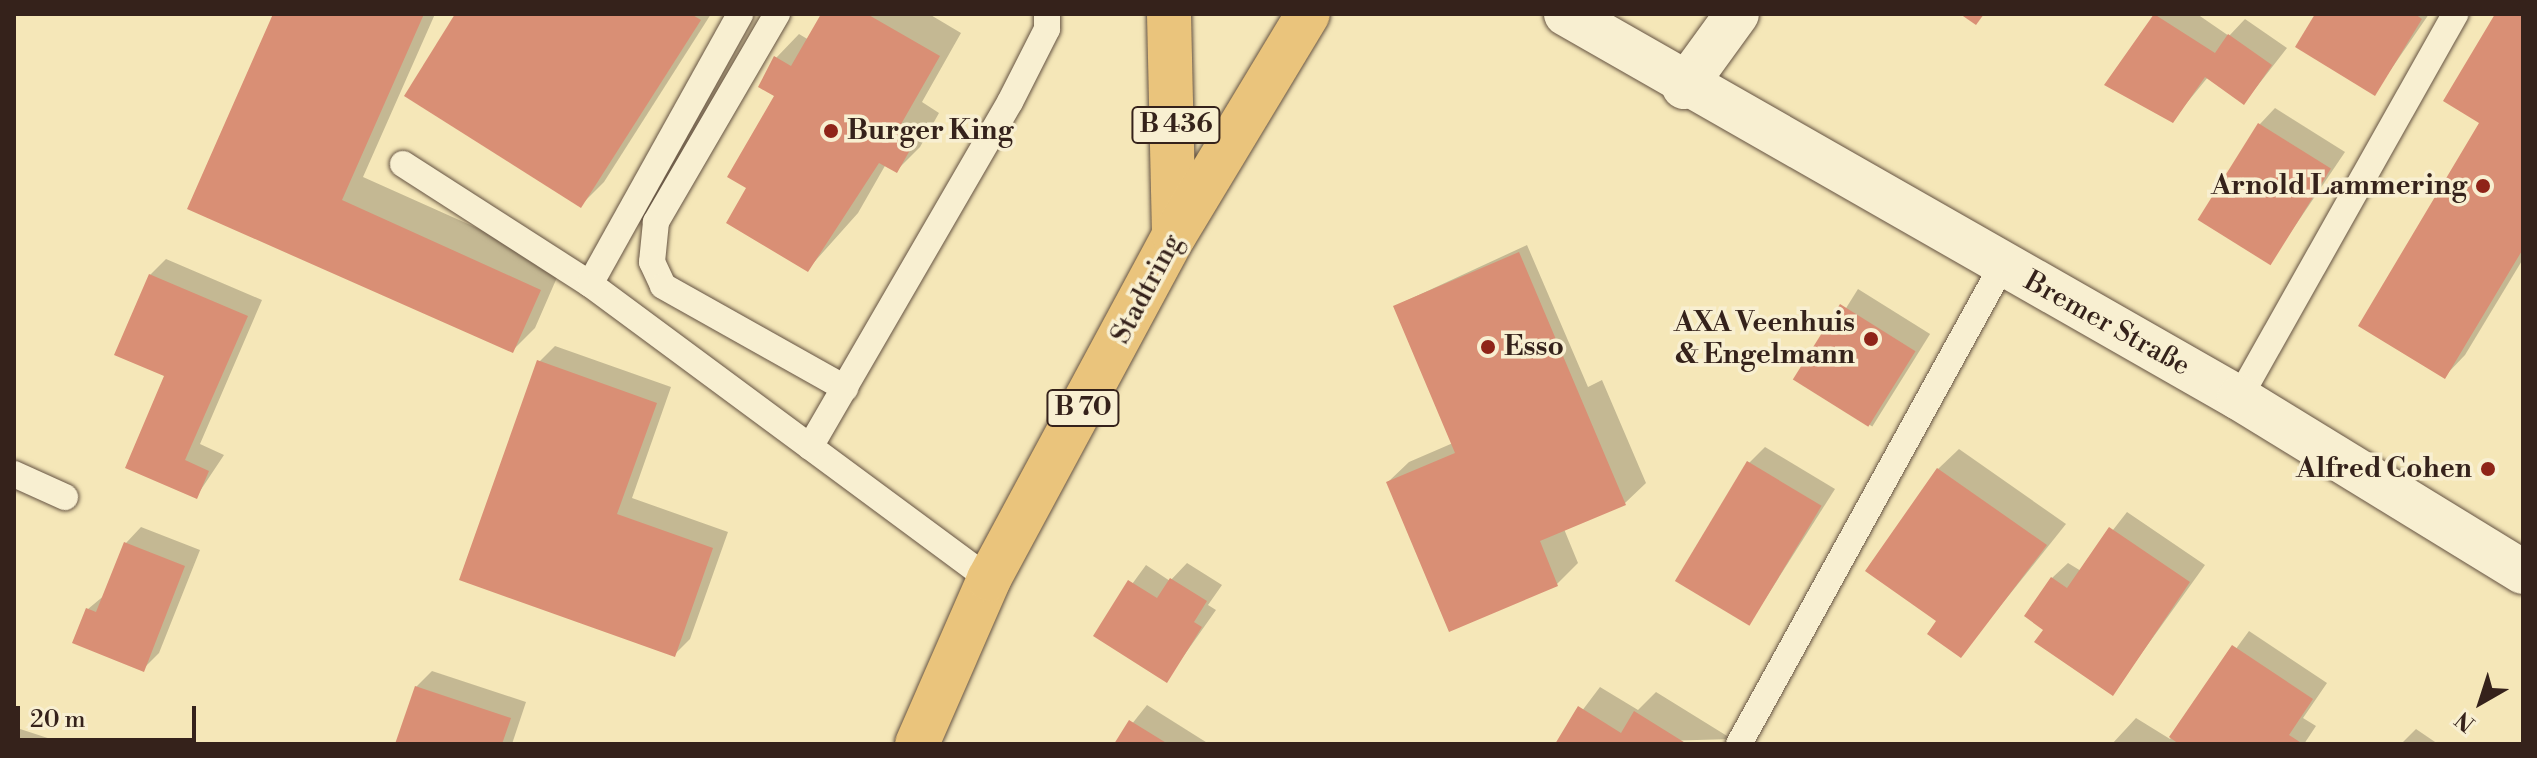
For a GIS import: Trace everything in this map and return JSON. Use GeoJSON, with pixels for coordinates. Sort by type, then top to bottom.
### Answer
{"type":"FeatureCollection","features":[{"type":"Feature","properties":{"kind":"main road","name":"B 436"},"geometry":{"type":"LineString","coordinates":[[1169,14],[1174,236]]}},
{"type":"Feature","properties":{"kind":"main road","name":"Stadtring"},"geometry":{"type":"LineString","coordinates":[[917,744],[989,579],[1174,236],[1308,14]]}},
{"type":"Feature","properties":{"kind":"main road","name":"Bremer Straße"},"geometry":{"type":"LineString","coordinates":[[1566,14],[1684,87],[2239,398],[2523,572]]}},
{"type":"Feature","properties":{"kind":"main road"},"geometry":{"type":"LineString","coordinates":[[1684,87],[1737,14]]}},
{"type":"Feature","properties":{"kind":"lane"},"geometry":{"type":"LineString","coordinates":[[590,284],[740,14]]}},
{"type":"Feature","properties":{"kind":"lane"},"geometry":{"type":"LineString","coordinates":[[777,14],[656,222],[652,262],[663,286],[845,388]]}},
{"type":"Feature","properties":{"kind":"lane"},"geometry":{"type":"LineString","coordinates":[[2239,398],[2455,14]]}},
{"type":"Feature","properties":{"kind":"lane"},"geometry":{"type":"LineString","coordinates":[[810,447],[1047,21]]}},
{"type":"Feature","properties":{"kind":"lane"},"geometry":{"type":"LineString","coordinates":[[403,164],[590,284],[989,579]]}},
{"type":"Feature","properties":{"kind":"lane"},"geometry":{"type":"LineString","coordinates":[[1739,744],[2002,266]]}},
{"type":"Feature","properties":{"kind":"lane"},"geometry":{"type":"LineString","coordinates":[[14,474],[65,497]]}},
{"type":"Feature","properties":{"kind":"building"},"geometry":{"type":"Polygon","coordinates":[[[273,14],[424,14],[342,200],[541,290],[513,353],[187,209],[273,14]]]}},
{"type":"Feature","properties":{"kind":"building"},"geometry":{"type":"Polygon","coordinates":[[[455,14],[691,14],[701,20],[581,208],[404,96],[455,14]]]}},
{"type":"Feature","properties":{"kind":"building","name":"Burger King"},"geometry":{"type":"Polygon","coordinates":[[[821,14],[867,14],[940,56],[900,126],[918,136],[897,173],[879,163],[808,272],[726,223],[746,188],[727,177],[774,96],[758,87],[774,56],[791,66],[821,14]]]}},
{"type":"Feature","properties":{"kind":"building"},"geometry":{"type":"Polygon","coordinates":[[[1960,14],[1984,14],[1976,25],[1960,14]]]}},
{"type":"Feature","properties":{"kind":"building"},"geometry":{"type":"Polygon","coordinates":[[[2154,14],[2215,53],[2228,34],[2272,65],[2244,105],[2205,77],[2173,123],[2104,85],[2154,14]]]}},
{"type":"Feature","properties":{"kind":"building"},"geometry":{"type":"Polygon","coordinates":[[[2315,14],[2415,14],[2422,19],[2375,96],[2295,47],[2315,14]]]}},
{"type":"Feature","properties":{"kind":"building","name":"Arnold Lammering"},"geometry":{"type":"Polygon","coordinates":[[[2495,14],[2523,14],[2523,249],[2445,379],[2358,326],[2479,123],[2443,101],[2495,14]]]}},
{"type":"Feature","properties":{"kind":"building"},"geometry":{"type":"Polygon","coordinates":[[[2258,123],[2331,169],[2271,265],[2198,220],[2258,123]]]}},
{"type":"Feature","properties":{"kind":"building"},"geometry":{"type":"Polygon","coordinates":[[[1519,252],[1626,505],[1540,541],[1558,586],[1449,632],[1386,482],[1455,453],[1393,306],[1519,252]]]}},
{"type":"Feature","properties":{"kind":"building"},"geometry":{"type":"Polygon","coordinates":[[[149,274],[248,316],[185,460],[209,471],[197,499],[125,468],[164,376],[114,355],[149,274]]]}},
{"type":"Feature","properties":{"kind":"building"},"geometry":{"type":"Polygon","coordinates":[[[1840,304],[1915,351],[1868,427],[1793,379],[1840,304]]]}},
{"type":"Feature","properties":{"kind":"building"},"geometry":{"type":"Polygon","coordinates":[[[537,360],[657,403],[617,514],[713,548],[675,657],[459,580],[537,360]]]}},
{"type":"Feature","properties":{"kind":"building"},"geometry":{"type":"Polygon","coordinates":[[[1747,461],[1822,506],[1749,626],[1675,581],[1747,461]]]}},
{"type":"Feature","properties":{"kind":"building"},"geometry":{"type":"Polygon","coordinates":[[[1937,468],[2047,545],[1961,658],[1927,634],[1936,621],[1865,571],[1937,468]]]}},
{"type":"Feature","properties":{"kind":"building"},"geometry":{"type":"Polygon","coordinates":[[[2109,527],[2190,582],[2113,696],[2034,642],[2043,630],[2024,616],[2051,577],[2067,588],[2109,527]]]}},
{"type":"Feature","properties":{"kind":"building"},"geometry":{"type":"Polygon","coordinates":[[[124,542],[185,566],[144,672],[72,643],[86,608],[96,612],[124,542]]]}},
{"type":"Feature","properties":{"kind":"building"},"geometry":{"type":"Polygon","coordinates":[[[1170,578],[1207,601],[1194,622],[1202,627],[1167,683],[1093,636],[1128,580],[1157,598],[1170,578]]]}},
{"type":"Feature","properties":{"kind":"building"},"geometry":{"type":"Polygon","coordinates":[[[2232,645],[2313,699],[2289,735],[2303,744],[2179,744],[2169,737],[2232,645]]]}},
{"type":"Feature","properties":{"kind":"building"},"geometry":{"type":"Polygon","coordinates":[[[415,686],[511,718],[502,744],[395,744],[415,686]]]}},
{"type":"Feature","properties":{"kind":"building"},"geometry":{"type":"Polygon","coordinates":[[[1578,706],[1621,733],[1634,711],[1687,744],[1555,744],[1578,706]]]}},
{"type":"Feature","properties":{"kind":"building"},"geometry":{"type":"Polygon","coordinates":[[[1129,720],[1168,744],[1114,744],[1129,720]]]}},
{"type":"Feature","properties":{"kind":"place","name":"Burger King"},"geometry":{"type":"Point","coordinates":[831,131]}},
{"type":"Feature","properties":{"kind":"place","name":"Arnold Lammering"},"geometry":{"type":"Point","coordinates":[2483,186]}},
{"type":"Feature","properties":{"kind":"place","name":"AXA Veenhuis & Engelmann"},"geometry":{"type":"Point","coordinates":[1871,339]}},
{"type":"Feature","properties":{"kind":"place","name":"Esso"},"geometry":{"type":"Point","coordinates":[1488,347]}},
{"type":"Feature","properties":{"kind":"place","name":"Alfred Cohen"},"geometry":{"type":"Point","coordinates":[2488,469]}}]}
